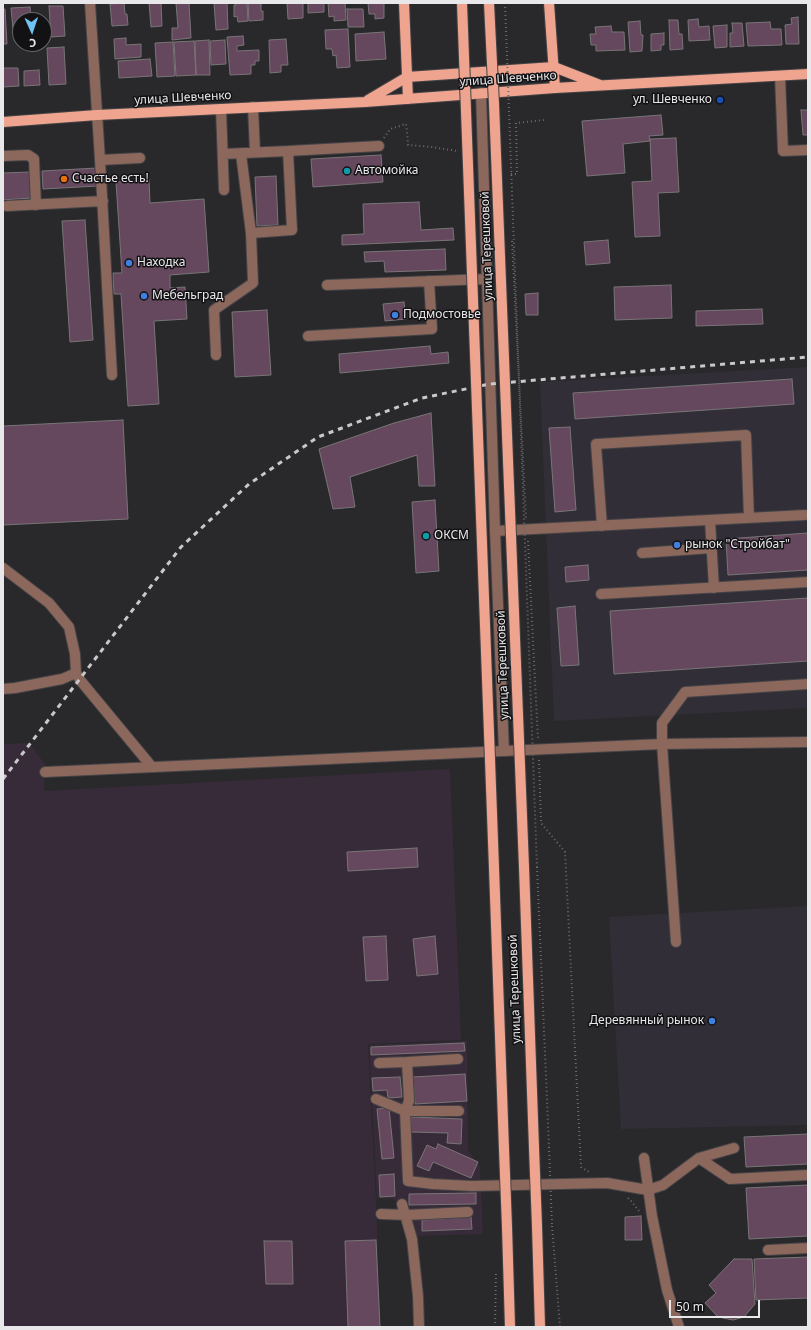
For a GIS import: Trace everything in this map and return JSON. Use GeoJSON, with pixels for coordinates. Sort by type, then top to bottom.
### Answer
{"type":"FeatureCollection","features":[{"type":"Feature","properties":{"kind":"main road"},"geometry":{"type":"LineString","coordinates":[[404,3],[408,99]]}},
{"type":"Feature","properties":{"kind":"main road","name":"улица Терешковой"},"geometry":{"type":"LineString","coordinates":[[462,3],[510,1327]]}},
{"type":"Feature","properties":{"kind":"main road","name":"улица Терешковой"},"geometry":{"type":"LineString","coordinates":[[489,3],[524,867],[540,1327]]}},
{"type":"Feature","properties":{"kind":"main road"},"geometry":{"type":"LineString","coordinates":[[549,3],[555,88]]}},
{"type":"Feature","properties":{"kind":"main road","name":"улица Шевченко"},"geometry":{"type":"LineString","coordinates":[[365,102],[407,77],[554,67],[604,86]]}},
{"type":"Feature","properties":{"kind":"main road","name":"улица Шевченко"},"geometry":{"type":"LineString","coordinates":[[3,122],[97,115],[365,102],[555,88],[808,74]]}},
{"type":"Feature","properties":{"kind":"street"},"geometry":{"type":"LineString","coordinates":[[90,3],[103,201],[112,375]]}},
{"type":"Feature","properties":{"kind":"street"},"geometry":{"type":"LineString","coordinates":[[780,76],[783,151],[808,150]]}},
{"type":"Feature","properties":{"kind":"street"},"geometry":{"type":"LineString","coordinates":[[481,93],[495,532],[504,751]]}},
{"type":"Feature","properties":{"kind":"street"},"geometry":{"type":"LineString","coordinates":[[253,107],[255,152]]}},
{"type":"Feature","properties":{"kind":"street"},"geometry":{"type":"LineString","coordinates":[[221,109],[224,190]]}},
{"type":"Feature","properties":{"kind":"street"},"geometry":{"type":"LineString","coordinates":[[223,154],[379,146]]}},
{"type":"Feature","properties":{"kind":"street"},"geometry":{"type":"LineString","coordinates":[[251,233],[292,230],[288,151]]}},
{"type":"Feature","properties":{"kind":"street"},"geometry":{"type":"LineString","coordinates":[[216,355],[214,310],[253,283],[251,233],[241,154]]}},
{"type":"Feature","properties":{"kind":"street"},"geometry":{"type":"LineString","coordinates":[[3,156],[28,155],[34,158],[36,205]]}},
{"type":"Feature","properties":{"kind":"street"},"geometry":{"type":"LineString","coordinates":[[100,160],[140,158]]}},
{"type":"Feature","properties":{"kind":"street"},"geometry":{"type":"LineString","coordinates":[[7,206],[103,201]]}},
{"type":"Feature","properties":{"kind":"street"},"geometry":{"type":"LineString","coordinates":[[327,285],[487,279]]}},
{"type":"Feature","properties":{"kind":"street"},"geometry":{"type":"LineString","coordinates":[[308,336],[432,328],[429,281]]}},
{"type":"Feature","properties":{"kind":"street"},"geometry":{"type":"LineString","coordinates":[[602,526],[596,444],[746,435],[749,518]]}},
{"type":"Feature","properties":{"kind":"street"},"geometry":{"type":"LineString","coordinates":[[495,532],[805,515]]}},
{"type":"Feature","properties":{"kind":"street"},"geometry":{"type":"LineString","coordinates":[[710,520],[714,588]]}},
{"type":"Feature","properties":{"kind":"street"},"geometry":{"type":"LineString","coordinates":[[642,553],[712,548]]}},
{"type":"Feature","properties":{"kind":"street"},"geometry":{"type":"LineString","coordinates":[[3,568],[49,603],[69,627],[76,673],[80,680],[152,767]]}},
{"type":"Feature","properties":{"kind":"street"},"geometry":{"type":"LineString","coordinates":[[601,594],[808,582]]}},
{"type":"Feature","properties":{"kind":"street"},"geometry":{"type":"LineString","coordinates":[[3,689],[62,679],[76,673]]}},
{"type":"Feature","properties":{"kind":"street"},"geometry":{"type":"LineString","coordinates":[[676,942],[662,744],[662,722],[685,692],[808,684]]}},
{"type":"Feature","properties":{"kind":"street"},"geometry":{"type":"LineString","coordinates":[[45,772],[662,744],[808,742]]}},
{"type":"Feature","properties":{"kind":"street"},"geometry":{"type":"LineString","coordinates":[[379,1063],[458,1059]]}},
{"type":"Feature","properties":{"kind":"street"},"geometry":{"type":"LineString","coordinates":[[407,1062],[409,1101],[405,1111],[408,1181],[472,1186],[608,1183],[648,1190],[663,1185],[699,1158],[734,1148]]}},
{"type":"Feature","properties":{"kind":"street"},"geometry":{"type":"LineString","coordinates":[[376,1099],[405,1111],[459,1111]]}},
{"type":"Feature","properties":{"kind":"street"},"geometry":{"type":"LineString","coordinates":[[644,1158],[648,1190],[667,1290],[678,1327]]}},
{"type":"Feature","properties":{"kind":"street"},"geometry":{"type":"LineString","coordinates":[[699,1158],[730,1179],[808,1175]]}},
{"type":"Feature","properties":{"kind":"street"},"geometry":{"type":"LineString","coordinates":[[402,1204],[412,1239],[418,1296],[419,1327]]}},
{"type":"Feature","properties":{"kind":"street"},"geometry":{"type":"LineString","coordinates":[[381,1214],[406,1215],[468,1212]]}},
{"type":"Feature","properties":{"kind":"street"},"geometry":{"type":"LineString","coordinates":[[768,1250],[808,1248]]}},
{"type":"Feature","properties":{"kind":"path"},"geometry":{"type":"LineString","coordinates":[[505,3],[537,867],[552,1226],[560,1327]]}},
{"type":"Feature","properties":{"kind":"path"},"geometry":{"type":"LineString","coordinates":[[512,174],[517,174],[516,122],[544,120]]}},
{"type":"Feature","properties":{"kind":"path"},"geometry":{"type":"LineString","coordinates":[[379,146],[390,129],[406,124],[408,131],[408,145],[457,151]]}},
{"type":"Feature","properties":{"kind":"path"},"geometry":{"type":"LineString","coordinates":[[507,154],[541,823],[565,852],[581,1167],[608,1183]]}},
{"type":"Feature","properties":{"kind":"path"},"geometry":{"type":"LineString","coordinates":[[626,1197],[642,1213]]}},
{"type":"Feature","properties":{"kind":"shaded area","name":"рынок \"Стройбат\""},"geometry":{"type":"Polygon","coordinates":[[[808,367],[808,708],[554,721],[540,382],[808,367]]]}},
{"type":"Feature","properties":{"kind":"shaded area"},"geometry":{"type":"Polygon","coordinates":[[[29,743],[45,764],[44,791],[450,769],[461,1040],[368,1044],[376,1201],[380,1327],[3,1327],[3,744],[29,743]]]}},
{"type":"Feature","properties":{"kind":"shaded area","name":"Деревянный рынок"},"geometry":{"type":"Polygon","coordinates":[[[808,906],[808,1125],[621,1129],[609,917],[808,906]]]}},
{"type":"Feature","properties":{"kind":"shaded area"},"geometry":{"type":"Polygon","coordinates":[[[467,1041],[468,1150],[480,1166],[483,1234],[417,1236],[411,1212],[393,1199],[377,1198],[369,1045],[467,1041]]]}},
{"type":"Feature","properties":{"kind":"building"},"geometry":{"type":"Polygon","coordinates":[[[124,3],[128,25],[112,26],[110,4],[124,3]]]}},
{"type":"Feature","properties":{"kind":"building"},"geometry":{"type":"Polygon","coordinates":[[[149,3],[161,3],[162,26],[151,27],[149,3]]]}},
{"type":"Feature","properties":{"kind":"building"},"geometry":{"type":"Polygon","coordinates":[[[176,3],[189,3],[191,38],[172,40],[172,28],[178,28],[176,3]]]}},
{"type":"Feature","properties":{"kind":"building"},"geometry":{"type":"Polygon","coordinates":[[[214,3],[227,3],[228,29],[216,30],[214,3]]]}},
{"type":"Feature","properties":{"kind":"building"},"geometry":{"type":"Polygon","coordinates":[[[236,3],[247,3],[248,21],[238,22],[237,16],[234,17],[234,5],[236,5],[236,3]]]}},
{"type":"Feature","properties":{"kind":"building"},"geometry":{"type":"Polygon","coordinates":[[[248,3],[261,3],[263,20],[249,21],[248,3]]]}},
{"type":"Feature","properties":{"kind":"building"},"geometry":{"type":"Polygon","coordinates":[[[287,3],[303,3],[303,18],[288,19],[287,3]]]}},
{"type":"Feature","properties":{"kind":"building"},"geometry":{"type":"Polygon","coordinates":[[[308,3],[324,3],[324,12],[308,13],[308,3]]]}},
{"type":"Feature","properties":{"kind":"building"},"geometry":{"type":"Polygon","coordinates":[[[328,3],[345,3],[346,20],[334,21],[334,16],[329,17],[328,3]]]}},
{"type":"Feature","properties":{"kind":"building"},"geometry":{"type":"Polygon","coordinates":[[[368,3],[384,3],[384,18],[375,19],[375,14],[369,14],[368,3]]]}},
{"type":"Feature","properties":{"kind":"building"},"geometry":{"type":"Polygon","coordinates":[[[49,6],[63,6],[65,36],[52,37],[52,12],[49,12],[49,6]]]}},
{"type":"Feature","properties":{"kind":"building"},"geometry":{"type":"Polygon","coordinates":[[[30,7],[30,12],[12,12],[12,18],[11,8],[30,7]]]}},
{"type":"Feature","properties":{"kind":"building"},"geometry":{"type":"Polygon","coordinates":[[[3,9],[5,9],[7,44],[3,44],[3,9]]]}},
{"type":"Feature","properties":{"kind":"building"},"geometry":{"type":"Polygon","coordinates":[[[347,9],[363,9],[364,27],[348,27],[347,9]]]}},
{"type":"Feature","properties":{"kind":"building"},"geometry":{"type":"Polygon","coordinates":[[[798,17],[799,44],[786,44],[785,25],[792,24],[791,18],[798,17]]]}},
{"type":"Feature","properties":{"kind":"building"},"geometry":{"type":"Polygon","coordinates":[[[698,19],[699,27],[709,26],[710,40],[689,41],[688,20],[698,19]]]}},
{"type":"Feature","properties":{"kind":"building"},"geometry":{"type":"Polygon","coordinates":[[[669,20],[678,20],[679,34],[682,34],[683,49],[670,50],[669,20]]]}},
{"type":"Feature","properties":{"kind":"building"},"geometry":{"type":"Polygon","coordinates":[[[640,21],[641,35],[643,35],[642,51],[630,52],[628,22],[640,21]]]}},
{"type":"Feature","properties":{"kind":"building"},"geometry":{"type":"Polygon","coordinates":[[[770,22],[771,29],[781,29],[782,45],[748,46],[746,23],[770,22]]]}},
{"type":"Feature","properties":{"kind":"building"},"geometry":{"type":"Polygon","coordinates":[[[732,23],[742,23],[744,46],[730,47],[730,33],[733,33],[732,23]]]}},
{"type":"Feature","properties":{"kind":"building"},"geometry":{"type":"Polygon","coordinates":[[[727,25],[727,47],[715,48],[713,26],[727,25]]]}},
{"type":"Feature","properties":{"kind":"building"},"geometry":{"type":"Polygon","coordinates":[[[611,26],[612,32],[624,32],[625,50],[596,51],[596,45],[591,45],[590,34],[596,34],[595,27],[611,26]]]}},
{"type":"Feature","properties":{"kind":"building"},"geometry":{"type":"Polygon","coordinates":[[[348,29],[350,67],[337,68],[336,55],[333,56],[332,49],[326,49],[325,30],[348,29]]]}},
{"type":"Feature","properties":{"kind":"building"},"geometry":{"type":"Polygon","coordinates":[[[384,32],[386,59],[356,61],[355,34],[384,32]]]}},
{"type":"Feature","properties":{"kind":"building"},"geometry":{"type":"Polygon","coordinates":[[[664,33],[664,45],[661,45],[661,50],[651,51],[651,34],[664,33]]]}},
{"type":"Feature","properties":{"kind":"building"},"geometry":{"type":"Polygon","coordinates":[[[243,36],[244,45],[237,46],[237,51],[259,50],[259,61],[255,61],[255,65],[251,65],[251,74],[230,75],[227,37],[243,36]]]}},
{"type":"Feature","properties":{"kind":"building"},"geometry":{"type":"Polygon","coordinates":[[[126,38],[126,45],[141,44],[141,57],[115,59],[114,39],[126,38]]]}},
{"type":"Feature","properties":{"kind":"building"},"geometry":{"type":"Polygon","coordinates":[[[286,39],[288,65],[281,65],[281,72],[270,73],[269,40],[286,39]]]}},
{"type":"Feature","properties":{"kind":"building"},"geometry":{"type":"Polygon","coordinates":[[[209,40],[210,75],[196,75],[195,41],[209,40]]]}},
{"type":"Feature","properties":{"kind":"building"},"geometry":{"type":"Polygon","coordinates":[[[225,40],[226,64],[211,65],[210,41],[225,40]]]}},
{"type":"Feature","properties":{"kind":"building"},"geometry":{"type":"Polygon","coordinates":[[[194,41],[196,75],[176,76],[174,42],[194,41]]]}},
{"type":"Feature","properties":{"kind":"building"},"geometry":{"type":"Polygon","coordinates":[[[173,42],[175,76],[157,77],[155,43],[173,42]]]}},
{"type":"Feature","properties":{"kind":"building"},"geometry":{"type":"Polygon","coordinates":[[[64,47],[66,84],[49,85],[47,52],[52,52],[52,48],[64,47]]]}},
{"type":"Feature","properties":{"kind":"building"},"geometry":{"type":"Polygon","coordinates":[[[150,59],[152,76],[119,78],[118,61],[150,59]]]}},
{"type":"Feature","properties":{"kind":"building"},"geometry":{"type":"Polygon","coordinates":[[[3,68],[18,68],[19,86],[3,87],[3,68]]]}},
{"type":"Feature","properties":{"kind":"building"},"geometry":{"type":"Polygon","coordinates":[[[39,70],[40,85],[24,86],[24,71],[39,70]]]}},
{"type":"Feature","properties":{"kind":"building"},"geometry":{"type":"Polygon","coordinates":[[[801,110],[808,110],[808,135],[803,135],[801,110]]]}},
{"type":"Feature","properties":{"kind":"building"},"geometry":{"type":"Polygon","coordinates":[[[661,115],[663,135],[649,136],[650,141],[623,144],[625,173],[587,176],[582,121],[661,115]]]}},
{"type":"Feature","properties":{"kind":"building"},"geometry":{"type":"Polygon","coordinates":[[[676,138],[679,192],[658,193],[660,236],[635,237],[632,182],[652,181],[650,139],[676,138]]]}},
{"type":"Feature","properties":{"kind":"building","name":"Автомойка"},"geometry":{"type":"Polygon","coordinates":[[[381,155],[383,182],[313,187],[311,159],[381,155]]]}},
{"type":"Feature","properties":{"kind":"building"},"geometry":{"type":"Polygon","coordinates":[[[97,168],[98,186],[43,189],[42,171],[97,168]]]}},
{"type":"Feature","properties":{"kind":"building"},"geometry":{"type":"Polygon","coordinates":[[[30,172],[31,198],[3,200],[3,173],[30,172]]]}},
{"type":"Feature","properties":{"kind":"building"},"geometry":{"type":"Polygon","coordinates":[[[276,176],[278,225],[257,226],[255,177],[276,176]]]}},
{"type":"Feature","properties":{"kind":"building"},"geometry":{"type":"Polygon","coordinates":[[[149,180],[150,203],[204,199],[209,272],[170,275],[170,288],[185,287],[187,319],[154,321],[159,404],[128,406],[121,294],[114,294],[113,273],[122,273],[116,182],[149,180]]]}},
{"type":"Feature","properties":{"kind":"building"},"geometry":{"type":"Polygon","coordinates":[[[419,202],[421,230],[453,228],[454,240],[342,245],[342,235],[364,234],[363,204],[419,202]]]}},
{"type":"Feature","properties":{"kind":"building"},"geometry":{"type":"Polygon","coordinates":[[[85,220],[93,340],[70,342],[62,221],[85,220]]]}},
{"type":"Feature","properties":{"kind":"building"},"geometry":{"type":"Polygon","coordinates":[[[608,240],[610,263],[586,265],[584,242],[608,240]]]}},
{"type":"Feature","properties":{"kind":"building"},"geometry":{"type":"Polygon","coordinates":[[[445,249],[446,270],[385,272],[384,261],[365,262],[364,252],[445,249]]]}},
{"type":"Feature","properties":{"kind":"building"},"geometry":{"type":"Polygon","coordinates":[[[671,285],[672,318],[615,320],[614,287],[671,285]]]}},
{"type":"Feature","properties":{"kind":"building"},"geometry":{"type":"Polygon","coordinates":[[[538,293],[538,315],[526,315],[525,294],[538,293]]]}},
{"type":"Feature","properties":{"kind":"building"},"geometry":{"type":"Polygon","coordinates":[[[404,302],[406,319],[385,321],[383,304],[404,302]]]}},
{"type":"Feature","properties":{"kind":"building"},"geometry":{"type":"Polygon","coordinates":[[[762,309],[763,324],[696,326],[696,311],[762,309]]]}},
{"type":"Feature","properties":{"kind":"building"},"geometry":{"type":"Polygon","coordinates":[[[267,310],[271,375],[235,377],[232,312],[267,310]]]}},
{"type":"Feature","properties":{"kind":"building"},"geometry":{"type":"Polygon","coordinates":[[[430,346],[431,354],[448,352],[449,363],[340,373],[339,354],[430,346]]]}},
{"type":"Feature","properties":{"kind":"building"},"geometry":{"type":"Polygon","coordinates":[[[792,379],[794,404],[575,419],[573,393],[792,379]]]}},
{"type":"Feature","properties":{"kind":"building"},"geometry":{"type":"Polygon","coordinates":[[[431,413],[435,486],[419,486],[417,455],[350,477],[355,507],[333,509],[319,449],[394,423],[431,413]]]}},
{"type":"Feature","properties":{"kind":"building"},"geometry":{"type":"Polygon","coordinates":[[[123,420],[128,519],[3,525],[3,426],[123,420]]]}},
{"type":"Feature","properties":{"kind":"building"},"geometry":{"type":"Polygon","coordinates":[[[570,427],[576,510],[555,512],[549,428],[570,427]]]}},
{"type":"Feature","properties":{"kind":"building","name":"ОКСМ"},"geometry":{"type":"Polygon","coordinates":[[[435,500],[439,571],[416,573],[412,502],[435,500]]]}},
{"type":"Feature","properties":{"kind":"building"},"geometry":{"type":"Polygon","coordinates":[[[808,533],[808,570],[728,575],[726,539],[808,533]]]}},
{"type":"Feature","properties":{"kind":"building"},"geometry":{"type":"Polygon","coordinates":[[[588,565],[589,580],[566,582],[565,567],[588,565]]]}},
{"type":"Feature","properties":{"kind":"building"},"geometry":{"type":"Polygon","coordinates":[[[808,598],[808,661],[614,674],[610,611],[808,598]]]}},
{"type":"Feature","properties":{"kind":"building"},"geometry":{"type":"Polygon","coordinates":[[[575,606],[579,665],[561,666],[557,608],[575,606]]]}},
{"type":"Feature","properties":{"kind":"building"},"geometry":{"type":"Polygon","coordinates":[[[417,848],[418,867],[348,871],[347,852],[417,848]]]}},
{"type":"Feature","properties":{"kind":"building"},"geometry":{"type":"Polygon","coordinates":[[[386,936],[388,980],[366,981],[363,937],[386,936]]]}},
{"type":"Feature","properties":{"kind":"building"},"geometry":{"type":"Polygon","coordinates":[[[435,936],[438,974],[417,976],[413,939],[435,936]]]}},
{"type":"Feature","properties":{"kind":"building"},"geometry":{"type":"Polygon","coordinates":[[[464,1043],[465,1051],[371,1055],[371,1047],[464,1043]]]}},
{"type":"Feature","properties":{"kind":"building"},"geometry":{"type":"Polygon","coordinates":[[[465,1074],[467,1101],[415,1104],[413,1077],[465,1074]]]}},
{"type":"Feature","properties":{"kind":"building"},"geometry":{"type":"Polygon","coordinates":[[[400,1077],[402,1097],[388,1098],[387,1090],[373,1091],[372,1078],[400,1077]]]}},
{"type":"Feature","properties":{"kind":"building"},"geometry":{"type":"Polygon","coordinates":[[[389,1108],[394,1158],[382,1159],[377,1109],[389,1108]]]}},
{"type":"Feature","properties":{"kind":"building"},"geometry":{"type":"Polygon","coordinates":[[[411,1117],[462,1119],[461,1144],[447,1143],[448,1133],[411,1132],[411,1117]]]}},
{"type":"Feature","properties":{"kind":"building"},"geometry":{"type":"Polygon","coordinates":[[[808,1134],[808,1164],[746,1167],[744,1137],[808,1134]]]}},
{"type":"Feature","properties":{"kind":"building"},"geometry":{"type":"Polygon","coordinates":[[[438,1144],[478,1162],[471,1178],[433,1162],[429,1171],[417,1166],[427,1145],[436,1149],[438,1144]]]}},
{"type":"Feature","properties":{"kind":"building"},"geometry":{"type":"Polygon","coordinates":[[[394,1174],[395,1196],[380,1197],[379,1175],[394,1174]]]}},
{"type":"Feature","properties":{"kind":"building"},"geometry":{"type":"Polygon","coordinates":[[[808,1185],[808,1236],[749,1239],[746,1188],[808,1185]]]}},
{"type":"Feature","properties":{"kind":"building"},"geometry":{"type":"Polygon","coordinates":[[[476,1193],[476,1204],[409,1205],[409,1194],[476,1193]]]}},
{"type":"Feature","properties":{"kind":"building"},"geometry":{"type":"Polygon","coordinates":[[[641,1216],[642,1240],[625,1240],[625,1217],[641,1216]]]}},
{"type":"Feature","properties":{"kind":"building"},"geometry":{"type":"Polygon","coordinates":[[[471,1217],[472,1229],[422,1231],[422,1220],[471,1217]]]}},
{"type":"Feature","properties":{"kind":"building"},"geometry":{"type":"Polygon","coordinates":[[[376,1240],[380,1327],[348,1327],[345,1241],[376,1240]]]}},
{"type":"Feature","properties":{"kind":"building"},"geometry":{"type":"Polygon","coordinates":[[[264,1241],[292,1241],[293,1284],[266,1284],[264,1241]]]}},
{"type":"Feature","properties":{"kind":"building"},"geometry":{"type":"Polygon","coordinates":[[[808,1257],[808,1298],[756,1300],[754,1259],[808,1257]]]}},
{"type":"Feature","properties":{"kind":"building"},"geometry":{"type":"Polygon","coordinates":[[[734,1259],[752,1259],[755,1304],[744,1317],[733,1320],[718,1317],[705,1303],[716,1293],[709,1285],[734,1259]]]}},
{"type":"Feature","properties":{"kind":"railway"},"geometry":{"type":"LineString","coordinates":[[3,779],[181,547],[249,484],[318,437],[422,398],[490,384],[808,357]]}},
{"type":"Feature","properties":{"kind":"place","name":"ул. Шевченко"},"geometry":{"type":"Point","coordinates":[720,100]}},
{"type":"Feature","properties":{"kind":"place","name":"Автомойка"},"geometry":{"type":"Point","coordinates":[347,171]}},
{"type":"Feature","properties":{"kind":"place","name":"Счастье есть!"},"geometry":{"type":"Point","coordinates":[64,179]}},
{"type":"Feature","properties":{"kind":"place","name":"Находка"},"geometry":{"type":"Point","coordinates":[129,263]}},
{"type":"Feature","properties":{"kind":"place","name":"Мебельград"},"geometry":{"type":"Point","coordinates":[144,296]}},
{"type":"Feature","properties":{"kind":"place","name":"Подмостовье"},"geometry":{"type":"Point","coordinates":[395,315]}},
{"type":"Feature","properties":{"kind":"place","name":"ОКСМ"},"geometry":{"type":"Point","coordinates":[426,536]}},
{"type":"Feature","properties":{"kind":"place","name":"рынок \"Стройбат\""},"geometry":{"type":"Point","coordinates":[677,545]}},
{"type":"Feature","properties":{"kind":"place","name":"Деревянный рынок"},"geometry":{"type":"Point","coordinates":[712,1021]}}]}
